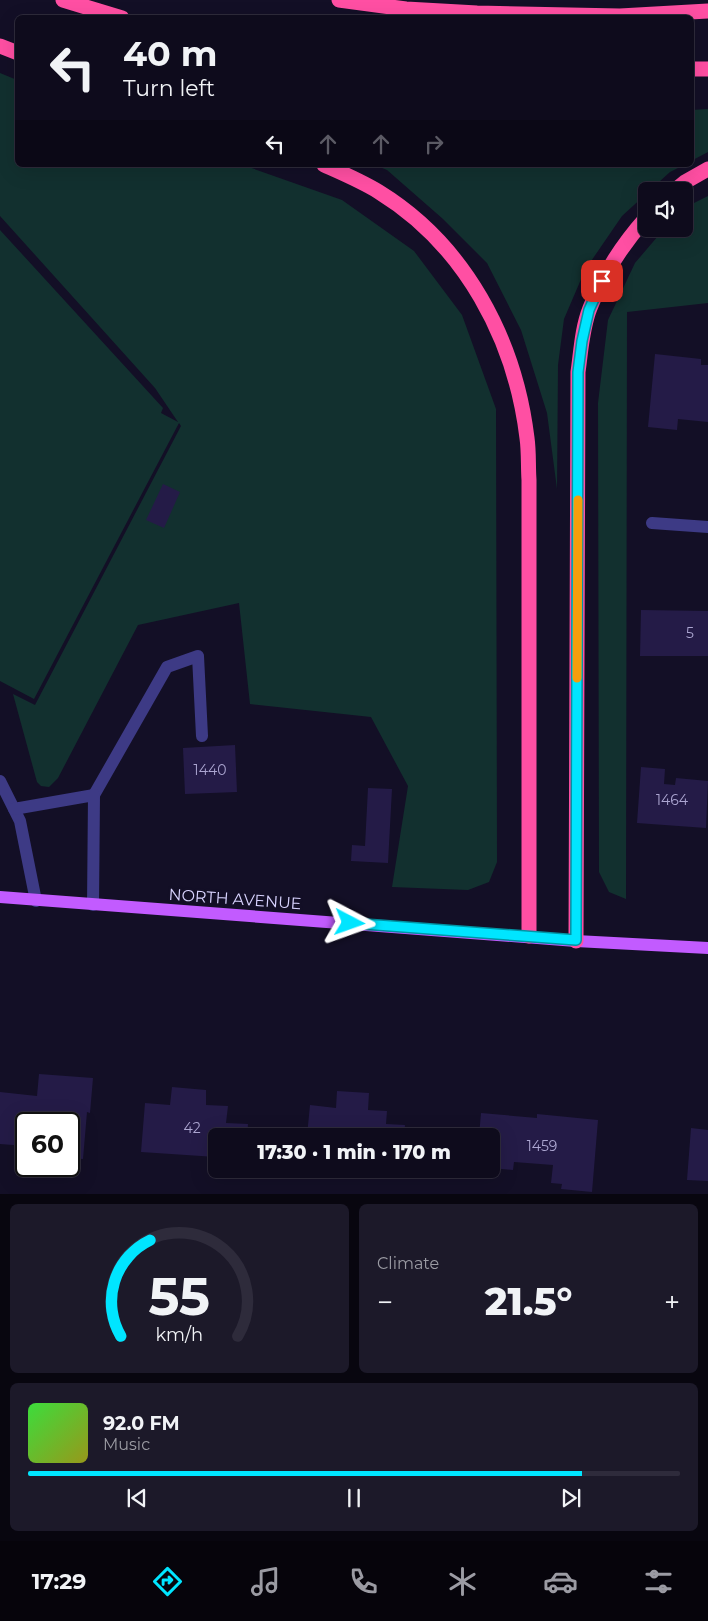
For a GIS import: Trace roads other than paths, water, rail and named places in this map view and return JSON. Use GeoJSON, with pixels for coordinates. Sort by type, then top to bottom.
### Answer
{"type":"FeatureCollection","features":[{"type":"Feature","properties":{"kind":"highway"},"geometry":{"type":"LineString","coordinates":[[63,0],[112,15]]}},
{"type":"Feature","properties":{"kind":"highway"},"geometry":{"type":"LineString","coordinates":[[339,0],[406,9],[572,15]]}},
{"type":"Feature","properties":{"kind":"highway"},"geometry":{"type":"LineString","coordinates":[[644,15],[691,13],[708,9]]}},
{"type":"Feature","properties":{"kind":"highway"},"geometry":{"type":"LineString","coordinates":[[0,46],[15,52]]}},
{"type":"Feature","properties":{"kind":"highway"},"geometry":{"type":"LineString","coordinates":[[694,69],[708,69]]}},
{"type":"Feature","properties":{"kind":"highway"},"geometry":{"type":"LineString","coordinates":[[328,167],[378,192],[407,212],[433,235],[459,263],[482,298],[501,336],[521,402],[528,440],[529,480],[529,936]]}},
{"type":"Feature","properties":{"kind":"highway"},"geometry":{"type":"LineString","coordinates":[[685,182],[708,169]]}},
{"type":"Feature","properties":{"kind":"highway"},"geometry":{"type":"LineString","coordinates":[[576,940],[578,372],[589,310],[616,255],[638,228]]}},
{"type":"Feature","properties":{"kind":"main road","name":"NORTH AVENUE"},"geometry":{"type":"LineString","coordinates":[[0,897],[576,940],[708,948]]}},
{"type":"Feature","properties":{"kind":"street"},"geometry":{"type":"LineString","coordinates":[[652,523],[708,527]]}},
{"type":"Feature","properties":{"kind":"street"},"geometry":{"type":"LineString","coordinates":[[93,905],[94,795],[167,667],[198,656],[202,736]]}},
{"type":"Feature","properties":{"kind":"street"},"geometry":{"type":"LineString","coordinates":[[0,781],[20,822],[36,901]]}},
{"type":"Feature","properties":{"kind":"street"},"geometry":{"type":"LineString","coordinates":[[14,809],[94,795]]}}]}
